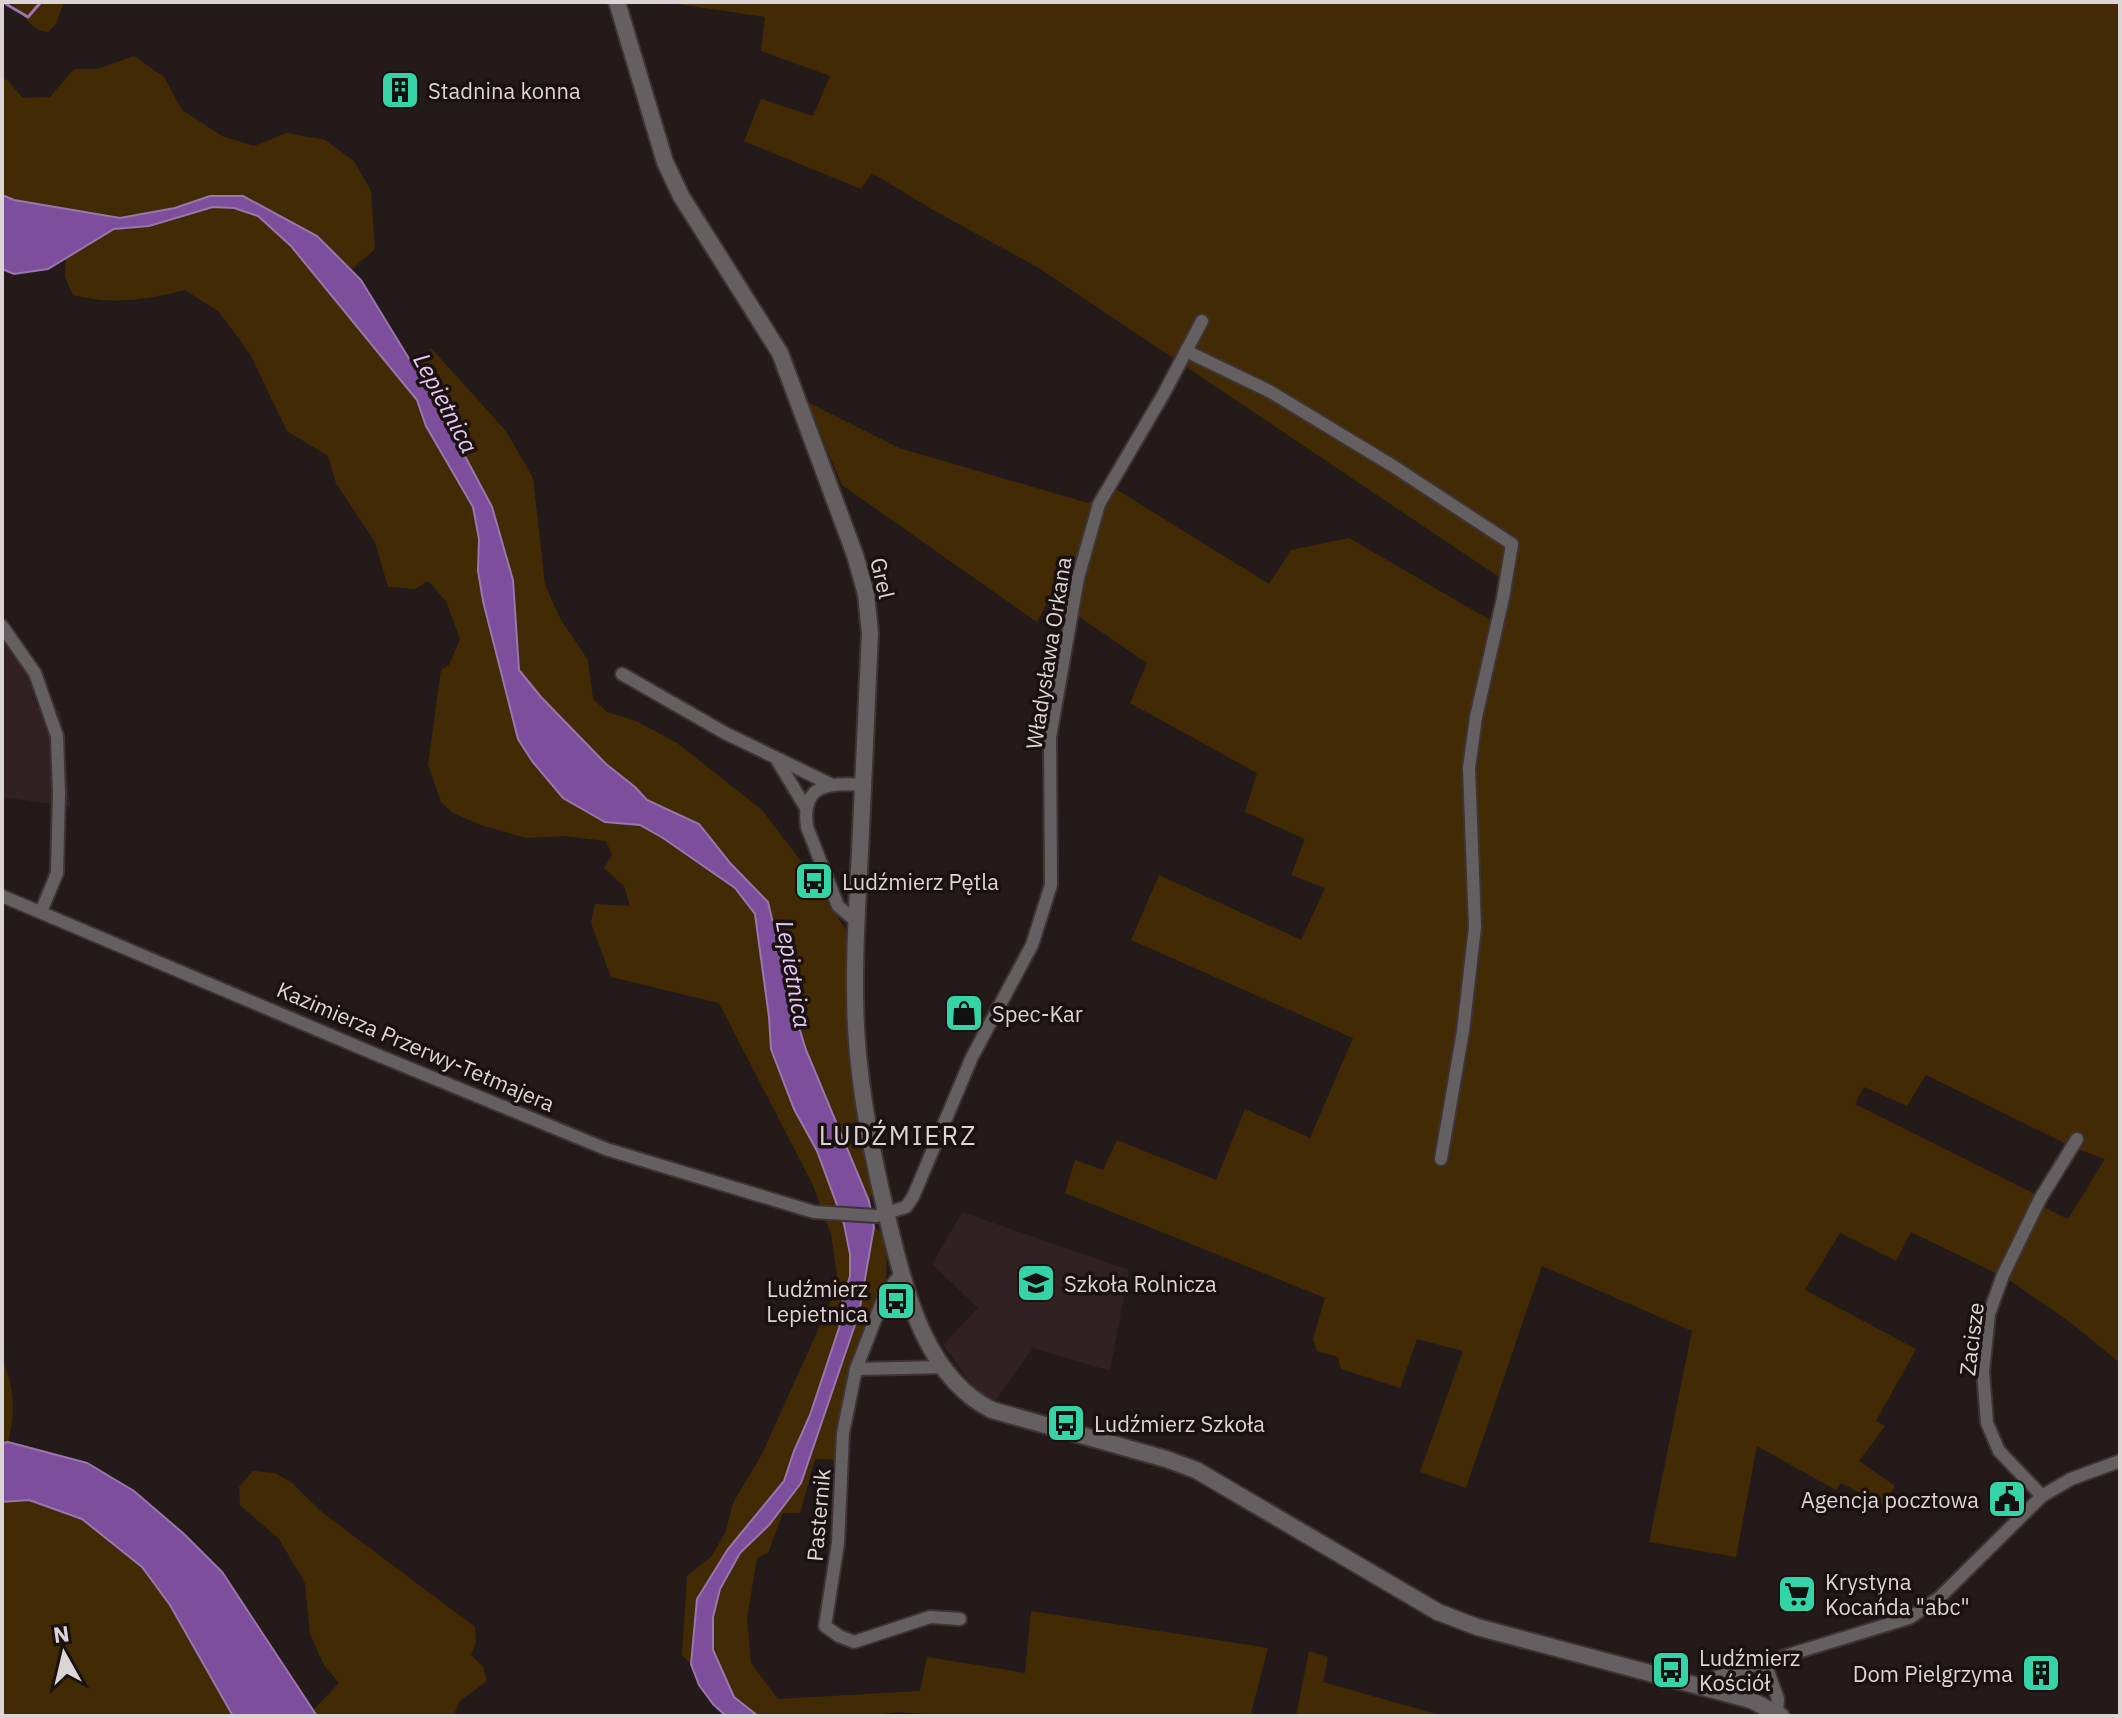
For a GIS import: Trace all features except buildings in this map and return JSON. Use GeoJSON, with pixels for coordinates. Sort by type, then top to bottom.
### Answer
{"type":"FeatureCollection","features":[{"type":"Feature","properties":{"kind":"street","name":"Grel"},"geometry":{"type":"LineString","coordinates":[[617,2],[665,162],[681,196],[780,353],[855,555],[866,594],[870,633],[854,988],[861,1082],[881,1215]]}},
{"type":"Feature","properties":{"kind":"street","name":"Władysława Orkana"},"geometry":{"type":"LineString","coordinates":[[881,1215],[906,1207],[913,1197],[972,1057],[1032,945],[1051,885],[1050,737],[1078,578],[1099,504],[1202,321]]}},
{"type":"Feature","properties":{"kind":"street"},"geometry":{"type":"LineString","coordinates":[[1186,351],[1269,391],[1393,466],[1512,544],[1476,717],[1469,768],[1475,927],[1463,1031],[1441,1159]]}},
{"type":"Feature","properties":{"kind":"street"},"geometry":{"type":"LineString","coordinates":[[2,626],[35,673],[57,736],[57,873],[41,912]]}},
{"type":"Feature","properties":{"kind":"street"},"geometry":{"type":"LineString","coordinates":[[622,674],[777,760],[830,784],[863,785]]}},
{"type":"Feature","properties":{"kind":"street"},"geometry":{"type":"LineString","coordinates":[[777,760],[806,808],[807,827],[838,906],[856,921]]}},
{"type":"Feature","properties":{"kind":"street"},"geometry":{"type":"LineString","coordinates":[[806,808],[815,791],[830,784]]}},
{"type":"Feature","properties":{"kind":"street","name":"Kazimierza Przerwy-Tetmajera"},"geometry":{"type":"LineString","coordinates":[[2,896],[606,1149],[799,1209],[881,1215]]}},
{"type":"Feature","properties":{"kind":"street","name":"Zacisze"},"geometry":{"type":"LineString","coordinates":[[2042,1496],[1999,1451],[1987,1423],[1983,1372],[1989,1314],[2003,1275],[2040,1199],[2077,1139]]}},
{"type":"Feature","properties":{"kind":"street"},"geometry":{"type":"LineString","coordinates":[[881,1215],[913,1314],[945,1367],[969,1396],[992,1410],[1196,1470],[1438,1612],[1477,1627],[1751,1700],[1779,1714]]}},
{"type":"Feature","properties":{"kind":"street","name":"Pasternik"},"geometry":{"type":"LineString","coordinates":[[900,1275],[885,1294],[856,1369],[843,1433],[838,1543],[825,1626],[854,1642],[930,1617],[960,1619]]}},
{"type":"Feature","properties":{"kind":"street"},"geometry":{"type":"LineString","coordinates":[[856,1369],[945,1367]]}},
{"type":"Feature","properties":{"kind":"street"},"geometry":{"type":"LineString","coordinates":[[1706,1687],[1716,1677],[1885,1627],[1926,1609],[2042,1496],[2071,1479],[2120,1461]]}},
{"type":"Feature","properties":{"kind":"street"},"geometry":{"type":"LineString","coordinates":[[1765,1663],[1778,1699],[1779,1714]]}},
{"type":"Feature","properties":{"kind":"shaded area"},"geometry":{"type":"Polygon","coordinates":[[[9,2],[64,2],[56,24],[48,32],[35,28],[9,2]]]}},
{"type":"Feature","properties":{"kind":"shaded area"},"geometry":{"type":"Polygon","coordinates":[[[663,2],[2120,2],[2120,1363],[2071,1323],[2008,1279],[1911,1232],[1896,1261],[1840,1233],[1805,1290],[1916,1349],[1876,1421],[1885,1426],[1859,1461],[1895,1486],[1884,1505],[1841,1483],[1836,1490],[1757,1446],[1736,1557],[1649,1542],[1692,1331],[1542,1266],[1466,1488],[1420,1472],[1463,1351],[1417,1339],[1400,1388],[1341,1369],[1338,1357],[1317,1351],[1313,1339],[1325,1298],[1065,1193],[1075,1160],[1103,1170],[1117,1140],[1216,1180],[1245,1109],[1310,1138],[1353,1038],[1131,940],[1159,875],[1301,940],[1325,888],[1291,875],[1305,839],[1245,812],[1257,773],[1130,703],[1147,663],[1050,597],[1037,622],[842,485],[807,402],[899,448],[1088,503],[1114,488],[1269,584],[1291,550],[1349,538],[1490,620],[1502,579],[1039,268],[872,173],[861,189],[744,141],[761,99],[813,116],[830,76],[761,51],[765,17],[663,2]],[[1926,1075],[1907,1106],[1864,1087],[1855,1104],[2035,1194],[2043,1200],[2045,1208],[2068,1219],[2105,1159],[2075,1148],[1926,1075]]]}},
{"type":"Feature","properties":{"kind":"shaded area"},"geometry":{"type":"Polygon","coordinates":[[[134,56],[164,77],[182,110],[222,136],[254,146],[287,133],[325,140],[354,161],[371,191],[375,249],[351,270],[317,236],[210,196],[175,208],[120,218],[13,200],[2,195],[2,80],[6,79],[23,98],[50,97],[74,69],[97,69],[134,56]]]}},
{"type":"Feature","properties":{"kind":"shaded area"},"geometry":{"type":"Polygon","coordinates":[[[2,195],[14,200],[120,218],[175,208],[210,196],[243,196],[317,236],[361,280],[441,411],[492,507],[513,580],[519,670],[606,764],[647,800],[699,824],[731,864],[768,902],[806,1050],[869,1201],[874,1227],[859,1313],[801,1483],[769,1525],[740,1553],[720,1589],[713,1617],[713,1650],[734,1697],[758,1716],[726,1716],[699,1685],[691,1664],[697,1599],[728,1549],[784,1481],[839,1328],[850,1276],[850,1254],[844,1224],[817,1151],[794,1109],[771,1049],[755,914],[735,888],[663,838],[640,825],[605,822],[563,798],[532,761],[518,739],[483,601],[478,571],[479,539],[473,507],[426,426],[417,400],[291,246],[258,216],[234,208],[213,207],[149,226],[114,229],[48,269],[14,274],[2,269],[2,195]]]}},
{"type":"Feature","properties":{"kind":"shaded area"},"geometry":{"type":"Polygon","coordinates":[[[213,207],[234,208],[258,216],[291,246],[417,400],[426,426],[473,507],[479,539],[478,571],[493,638],[605,822],[640,825],[663,838],[735,888],[755,914],[771,1049],[794,1109],[817,1151],[844,1224],[850,1254],[850,1276],[839,1328],[784,1481],[728,1549],[697,1598],[691,1664],[682,1655],[687,1576],[712,1556],[726,1531],[733,1503],[762,1454],[832,1299],[837,1275],[831,1234],[813,1185],[719,1003],[611,977],[591,923],[595,904],[630,906],[624,886],[604,868],[612,855],[606,841],[563,836],[525,838],[478,824],[453,813],[441,802],[428,764],[441,670],[449,665],[460,639],[446,601],[428,581],[415,589],[388,587],[375,542],[336,483],[328,456],[287,431],[250,354],[219,312],[185,290],[129,300],[101,300],[73,295],[65,277],[66,259],[114,229],[149,226],[213,207]]]}},
{"type":"Feature","properties":{"kind":"shaded area"},"geometry":{"type":"Polygon","coordinates":[[[431,348],[506,431],[533,478],[545,585],[561,620],[588,660],[593,699],[607,712],[636,721],[677,743],[762,810],[806,868],[848,933],[849,1035],[872,1185],[869,1201],[806,1050],[768,902],[731,864],[699,824],[647,800],[606,764],[519,670],[513,580],[492,507],[415,369],[431,348]]]}},
{"type":"Feature","properties":{"kind":"shaded area"},"geometry":{"type":"Polygon","coordinates":[[[2,635],[27,672],[37,707],[61,711],[70,807],[2,797],[2,635]]]}},
{"type":"Feature","properties":{"kind":"shaded area"},"geometry":{"type":"Polygon","coordinates":[[[962,1212],[1129,1270],[1110,1371],[1033,1348],[995,1401],[975,1388],[943,1345],[978,1308],[932,1264],[962,1212]]]}},
{"type":"Feature","properties":{"kind":"shaded area"},"geometry":{"type":"Polygon","coordinates":[[[874,1227],[882,1233],[887,1247],[886,1280],[858,1353],[837,1460],[815,1459],[800,1513],[783,1513],[768,1553],[757,1558],[747,1618],[751,1663],[778,1699],[920,1691],[927,1657],[1025,1673],[1031,1611],[1268,1648],[1251,1713],[1262,1716],[951,1716],[898,1712],[866,1716],[758,1716],[734,1697],[713,1650],[713,1617],[720,1589],[740,1553],[769,1525],[801,1483],[859,1313],[874,1227]]]}},
{"type":"Feature","properties":{"kind":"shaded area"},"geometry":{"type":"Polygon","coordinates":[[[2,1361],[9,1380],[13,1411],[8,1442],[2,1443],[2,1361]]]}},
{"type":"Feature","properties":{"kind":"shaded area"},"geometry":{"type":"Polygon","coordinates":[[[2,1443],[87,1463],[134,1491],[184,1534],[222,1572],[317,1716],[233,1716],[170,1605],[142,1567],[82,1519],[29,1500],[2,1502],[2,1443]]]}},
{"type":"Feature","properties":{"kind":"shaded area"},"geometry":{"type":"Polygon","coordinates":[[[253,1471],[275,1473],[292,1483],[323,1513],[475,1627],[476,1642],[471,1655],[483,1667],[487,1681],[460,1701],[453,1716],[317,1716],[314,1709],[339,1683],[324,1665],[310,1634],[305,1583],[279,1539],[240,1505],[239,1487],[253,1471]]]}},
{"type":"Feature","properties":{"kind":"shaded area"},"geometry":{"type":"Polygon","coordinates":[[[29,1500],[83,1519],[142,1567],[170,1605],[233,1716],[2,1716],[2,1502],[29,1500]]]}},
{"type":"Feature","properties":{"kind":"shaded area"},"geometry":{"type":"Polygon","coordinates":[[[1309,1651],[1328,1657],[1323,1682],[1443,1716],[1296,1716],[1309,1651]]]}},
{"type":"Feature","properties":{"kind":"waterway"},"geometry":{"type":"LineString","coordinates":[[6,4],[28,17],[41,2]]}},
{"type":"Feature","properties":{"kind":"place","name":"Stadnina konna"},"geometry":{"type":"Point","coordinates":[400,90]}},
{"type":"Feature","properties":{"kind":"place","name":"Ludźmierz Pętla"},"geometry":{"type":"Point","coordinates":[814,881]}},
{"type":"Feature","properties":{"kind":"place","name":"Spec-Kar"},"geometry":{"type":"Point","coordinates":[964,1013]}},
{"type":"Feature","properties":{"kind":"place","name":"Szkoła Rolnicza"},"geometry":{"type":"Point","coordinates":[1036,1283]}},
{"type":"Feature","properties":{"kind":"place","name":"Ludźmierz Lepietnica"},"geometry":{"type":"Point","coordinates":[896,1301]}},
{"type":"Feature","properties":{"kind":"place","name":"Ludźmierz Szkoła"},"geometry":{"type":"Point","coordinates":[1066,1423]}},
{"type":"Feature","properties":{"kind":"place","name":"Agencja pocztowa"},"geometry":{"type":"Point","coordinates":[2007,1499]}},
{"type":"Feature","properties":{"kind":"place","name":"Krystyna Kocańda \"abc\""},"geometry":{"type":"Point","coordinates":[1797,1594]}},
{"type":"Feature","properties":{"kind":"place","name":"Ludźmierz Kościół"},"geometry":{"type":"Point","coordinates":[1671,1670]}},
{"type":"Feature","properties":{"kind":"place","name":"Dom Pielgrzyma"},"geometry":{"type":"Point","coordinates":[2041,1673]}},
{"type":"Feature","properties":{"kind":"district","name":"LUDŹMIERZ"},"geometry":{"type":"Point","coordinates":[898,1135]}},
{"type":"Feature","properties":{"kind":"water label","name":"Lepietnica"},"geometry":{"type":"Point","coordinates":[446,403]}},
{"type":"Feature","properties":{"kind":"water label","name":"Lepietnica"},"geometry":{"type":"Point","coordinates":[794,974]}}]}
